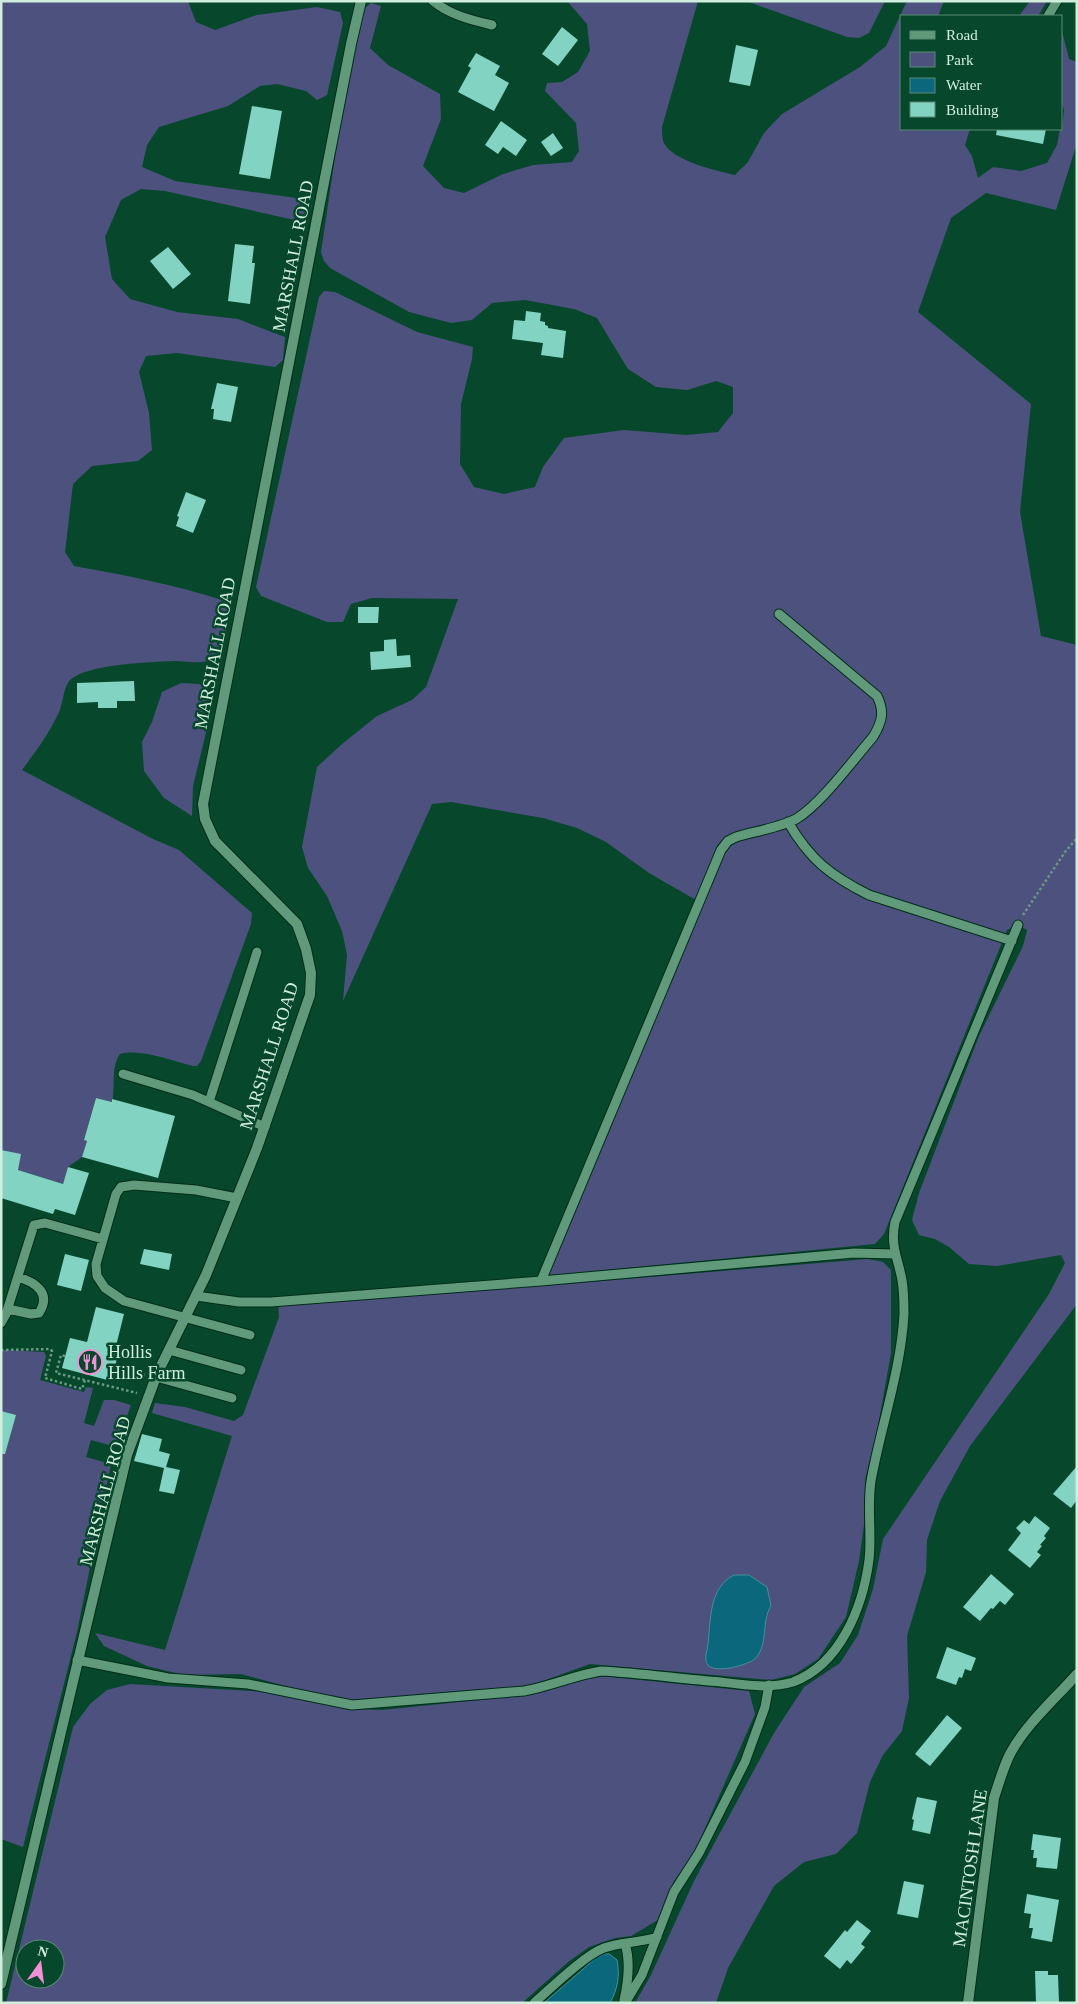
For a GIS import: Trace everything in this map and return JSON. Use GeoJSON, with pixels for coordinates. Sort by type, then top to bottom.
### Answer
{"type":"FeatureCollection","features":[{"type":"Feature","properties":{"kind":"street","name":"MARSHALL ROAD"},"geometry":{"type":"LineString","coordinates":[[1,1984],[127,1455],[156,1377],[196,1296],[237,1198],[265,1127],[310,995],[311,973],[306,949],[297,924],[215,841],[205,819],[203,804],[347,63],[361,1]]}},
{"type":"Feature","properties":{"kind":"street","name":"MACINTOSH LANE"},"geometry":{"type":"LineString","coordinates":[[968,2003],[994,1798],[999,1780],[1010,1754],[1020,1738],[1077,1674]]}},
{"type":"Feature","properties":{"kind":"lane"},"geometry":{"type":"LineString","coordinates":[[433,1],[443,10],[469,20],[492,25]]}},
{"type":"Feature","properties":{"kind":"lane"},"geometry":{"type":"LineString","coordinates":[[1049,15],[1057,1]]}},
{"type":"Feature","properties":{"kind":"lane"},"geometry":{"type":"LineString","coordinates":[[541,1281],[721,850],[728,841],[736,837],[794,820],[818,800],[873,737],[880,726],[882,709],[877,696],[779,614]]}},
{"type":"Feature","properties":{"kind":"lane"},"geometry":{"type":"LineString","coordinates":[[788,822],[819,864],[848,884],[876,897],[1012,940]]}},
{"type":"Feature","properties":{"kind":"lane"},"geometry":{"type":"LineString","coordinates":[[77,1660],[168,1678],[268,1687],[352,1705],[524,1691],[541,1688],[582,1674],[601,1671],[768,1685],[792,1682],[820,1665],[837,1648],[849,1626],[860,1599],[869,1560],[871,1483],[890,1400],[904,1317],[902,1280],[892,1240],[899,1212],[1018,925]]}},
{"type":"Feature","properties":{"kind":"lane"},"geometry":{"type":"LineString","coordinates":[[209,1102],[257,952]]}},
{"type":"Feature","properties":{"kind":"lane"},"geometry":{"type":"LineString","coordinates":[[123,1074],[167,1086],[265,1127]]}},
{"type":"Feature","properties":{"kind":"lane"},"geometry":{"type":"LineString","coordinates":[[237,1198],[196,1190],[134,1185],[121,1187],[116,1194],[97,1258],[96,1270],[97,1276],[105,1288],[124,1301],[186,1316],[250,1335]]}},
{"type":"Feature","properties":{"kind":"lane"},"geometry":{"type":"LineString","coordinates":[[1,1323],[8,1309],[34,1225],[45,1223],[103,1239]]}},
{"type":"Feature","properties":{"kind":"lane"},"geometry":{"type":"LineString","coordinates":[[196,1296],[239,1302],[271,1302],[541,1281],[854,1253],[895,1254]]}},
{"type":"Feature","properties":{"kind":"lane"},"geometry":{"type":"LineString","coordinates":[[8,1309],[31,1314],[39,1313],[42,1308],[44,1301],[37,1285],[18,1277]]}},
{"type":"Feature","properties":{"kind":"lane"},"geometry":{"type":"LineString","coordinates":[[169,1350],[241,1370]]}},
{"type":"Feature","properties":{"kind":"lane"},"geometry":{"type":"LineString","coordinates":[[156,1377],[232,1398]]}},
{"type":"Feature","properties":{"kind":"lane"},"geometry":{"type":"LineString","coordinates":[[624,2003],[642,1975],[674,1892],[699,1854],[745,1762],[765,1707],[768,1685]]}},
{"type":"Feature","properties":{"kind":"lane"},"geometry":{"type":"LineString","coordinates":[[534,2003],[593,1953],[603,1948],[641,1942],[657,1937]]}},
{"type":"Feature","properties":{"kind":"lane"},"geometry":{"type":"LineString","coordinates":[[624,2003],[628,1970],[628,1953],[625,1944]]}},
{"type":"Feature","properties":{"kind":"path"},"geometry":{"type":"LineString","coordinates":[[1018,925],[1065,852],[1077,838]]}},
{"type":"Feature","properties":{"kind":"path"},"geometry":{"type":"LineString","coordinates":[[1,1350],[50,1349],[52,1351],[45,1378],[82,1389],[85,1380]]}},
{"type":"Feature","properties":{"kind":"path"},"geometry":{"type":"LineString","coordinates":[[65,1356],[61,1355],[56,1373],[148,1397]]}},
{"type":"Feature","properties":{"kind":"path"},"geometry":{"type":"LineString","coordinates":[[115,1367],[156,1377]]}},
{"type":"Feature","properties":{"kind":"green space"},"geometry":{"type":"Polygon","coordinates":[[[1,1],[188,1],[196,22],[215,30],[257,15],[317,7],[340,12],[343,23],[327,95],[317,100],[306,91],[277,84],[260,86],[228,106],[159,127],[147,145],[142,167],[175,181],[303,199],[312,205],[307,216],[299,221],[165,191],[141,189],[121,200],[105,237],[112,279],[130,299],[177,312],[238,319],[285,337],[283,360],[275,367],[177,353],[146,356],[139,372],[149,413],[152,450],[138,461],[92,466],[73,484],[65,552],[74,566],[150,581],[207,595],[225,601],[231,614],[218,656],[212,659],[202,662],[174,661],[117,665],[86,672],[75,677],[66,686],[60,708],[51,728],[22,770],[153,839],[179,850],[252,913],[251,924],[201,1061],[197,1066],[193,1066],[147,1054],[120,1054],[114,1072],[112,1102],[96,1098],[84,1140],[87,1141],[82,1157],[68,1167],[63,1184],[18,1170],[1,1150],[1,1]]]}},
{"type":"Feature","properties":{"kind":"green space"},"geometry":{"type":"Polygon","coordinates":[[[567,1],[698,1],[662,127],[663,140],[669,149],[686,160],[707,168],[735,175],[748,162],[764,133],[782,114],[860,67],[886,46],[900,16],[900,130],[970,130],[965,145],[972,156],[978,178],[993,167],[1021,171],[1047,163],[1057,145],[1060,130],[1063,130],[1063,35],[1069,59],[1077,62],[1077,143],[1056,210],[986,193],[951,218],[918,312],[1031,404],[1020,512],[1041,636],[1077,645],[1077,1304],[970,1446],[940,1501],[927,1540],[926,1572],[907,1636],[909,1698],[902,1731],[883,1755],[870,1782],[857,1833],[836,1854],[804,1862],[774,1886],[728,1968],[716,2003],[635,2003],[651,1975],[694,1881],[774,1733],[804,1687],[840,1663],[858,1635],[873,1589],[883,1539],[1049,1294],[1065,1263],[1061,1255],[997,1266],[969,1264],[949,1247],[935,1239],[919,1235],[912,1220],[919,1193],[979,1036],[1023,946],[1027,930],[1018,925],[1007,930],[884,1234],[875,1244],[544,1276],[696,900],[649,873],[606,842],[577,828],[543,818],[451,802],[432,804],[343,1001],[347,955],[342,931],[327,896],[308,868],[302,847],[317,767],[377,716],[412,700],[426,687],[458,599],[372,598],[351,604],[343,622],[327,622],[261,596],[256,587],[319,297],[324,291],[335,292],[417,332],[473,347],[461,404],[460,464],[474,487],[504,494],[535,487],[543,467],[564,438],[624,430],[686,435],[718,432],[733,413],[733,387],[716,381],[687,390],[656,387],[628,369],[597,318],[574,309],[525,300],[492,303],[472,320],[451,323],[409,312],[330,268],[324,261],[321,252],[336,150],[358,28],[365,8],[371,3],[381,6],[370,48],[388,65],[440,94],[441,119],[423,166],[444,188],[464,193],[503,174],[533,165],[572,162],[579,151],[576,123],[545,91],[547,83],[562,82],[578,72],[590,51],[587,24],[567,1]]]}},
{"type":"Feature","properties":{"kind":"green space"},"geometry":{"type":"Polygon","coordinates":[[[746,1],[885,1],[869,33],[859,38],[847,37],[746,1]]]}},
{"type":"Feature","properties":{"kind":"green space"},"geometry":{"type":"Polygon","coordinates":[[[907,1],[944,1],[938,15],[900,15],[907,1]]]}},
{"type":"Feature","properties":{"kind":"green space"},"geometry":{"type":"Polygon","coordinates":[[[1030,1],[1047,1],[1039,15],[1020,15],[1030,1]]]}},
{"type":"Feature","properties":{"kind":"green space"},"geometry":{"type":"Polygon","coordinates":[[[181,683],[199,684],[213,692],[212,708],[193,786],[192,816],[164,798],[144,771],[142,742],[152,722],[162,692],[181,683]]]}},
{"type":"Feature","properties":{"kind":"green space"},"geometry":{"type":"Polygon","coordinates":[[[868,1259],[883,1262],[891,1270],[891,1353],[877,1432],[865,1480],[865,1518],[859,1561],[846,1617],[818,1659],[795,1674],[771,1680],[590,1664],[529,1686],[354,1700],[334,1699],[241,1674],[184,1675],[147,1666],[104,1646],[95,1633],[165,1650],[232,1436],[152,1413],[155,1403],[185,1407],[234,1421],[243,1415],[279,1317],[278,1302],[541,1281],[540,1286],[868,1259]]]}},
{"type":"Feature","properties":{"kind":"green space"},"geometry":{"type":"Polygon","coordinates":[[[1,1351],[44,1352],[46,1356],[40,1380],[84,1392],[86,1387],[93,1388],[84,1423],[94,1426],[104,1400],[114,1400],[131,1405],[116,1447],[91,1440],[86,1457],[111,1464],[77,1632],[23,1847],[1,1839],[1,1351]]]}},
{"type":"Feature","properties":{"kind":"green space"},"geometry":{"type":"Polygon","coordinates":[[[601,1676],[749,1691],[755,1714],[692,1858],[674,1881],[658,1920],[631,1936],[615,1938],[589,1947],[568,1962],[522,2003],[6,2003],[15,1966],[15,1989],[65,1989],[65,1939],[22,1939],[73,1727],[90,1704],[107,1690],[130,1684],[268,1692],[355,1709],[382,1710],[527,1695],[575,1681],[601,1676]]]}},
{"type":"Feature","properties":{"kind":"water"},"geometry":{"type":"Polygon","coordinates":[[[734,1575],[749,1575],[767,1587],[771,1606],[766,1618],[764,1640],[755,1659],[724,1669],[710,1667],[706,1657],[713,1605],[720,1588],[734,1575]]]}},
{"type":"Feature","properties":{"kind":"water"},"geometry":{"type":"Polygon","coordinates":[[[609,1954],[617,1960],[618,1966],[618,1982],[610,2003],[544,2003],[597,1957],[609,1954]]]}},
{"type":"Feature","properties":{"kind":"building"},"geometry":{"type":"Polygon","coordinates":[[[562,27],[578,40],[558,66],[542,54],[562,27]]]}},
{"type":"Feature","properties":{"kind":"building"},"geometry":{"type":"Polygon","coordinates":[[[736,45],[758,50],[750,86],[729,82],[736,45]]]}},
{"type":"Feature","properties":{"kind":"building"},"geometry":{"type":"Polygon","coordinates":[[[476,53],[500,66],[495,75],[509,83],[494,111],[458,92],[471,68],[468,66],[476,53]]]}},
{"type":"Feature","properties":{"kind":"building"},"geometry":{"type":"Polygon","coordinates":[[[252,106],[282,111],[270,179],[239,174],[252,106]]]}},
{"type":"Feature","properties":{"kind":"building"},"geometry":{"type":"Polygon","coordinates":[[[501,121],[527,140],[516,156],[503,147],[498,154],[485,145],[501,121]]]}},
{"type":"Feature","properties":{"kind":"building"},"geometry":{"type":"Polygon","coordinates":[[[997,130],[1046,130],[1043,144],[996,135],[997,130]]]}},
{"type":"Feature","properties":{"kind":"building"},"geometry":{"type":"Polygon","coordinates":[[[553,133],[563,148],[551,156],[541,142],[553,133]]]}},
{"type":"Feature","properties":{"kind":"building"},"geometry":{"type":"Polygon","coordinates":[[[235,244],[254,246],[252,263],[255,263],[250,304],[228,301],[235,244]]]}},
{"type":"Feature","properties":{"kind":"building"},"geometry":{"type":"Polygon","coordinates":[[[168,247],[191,274],[173,289],[150,261],[168,247]]]}},
{"type":"Feature","properties":{"kind":"building"},"geometry":{"type":"Polygon","coordinates":[[[526,311],[541,313],[540,321],[545,322],[548,328],[566,331],[563,358],[541,355],[543,343],[512,339],[514,320],[525,321],[526,311]]]}},
{"type":"Feature","properties":{"kind":"building"},"geometry":{"type":"Polygon","coordinates":[[[217,383],[238,387],[231,422],[213,419],[214,409],[211,409],[217,383]]]}},
{"type":"Feature","properties":{"kind":"building"},"geometry":{"type":"Polygon","coordinates":[[[186,492],[206,500],[193,533],[176,526],[179,517],[177,516],[186,492]]]}},
{"type":"Feature","properties":{"kind":"building"},"geometry":{"type":"Polygon","coordinates":[[[358,607],[379,607],[378,623],[358,623],[358,607]]]}},
{"type":"Feature","properties":{"kind":"building"},"geometry":{"type":"Polygon","coordinates":[[[396,639],[397,656],[410,655],[411,667],[371,670],[370,652],[384,651],[384,640],[396,639]]]}},
{"type":"Feature","properties":{"kind":"building"},"geometry":{"type":"Polygon","coordinates":[[[134,681],[135,701],[117,701],[117,708],[98,708],[98,702],[77,703],[77,683],[134,681]]]}},
{"type":"Feature","properties":{"kind":"building"},"geometry":{"type":"Polygon","coordinates":[[[96,1098],[112,1102],[112,1099],[175,1116],[158,1178],[82,1157],[87,1141],[84,1140],[96,1098]]]}},
{"type":"Feature","properties":{"kind":"building"},"geometry":{"type":"Polygon","coordinates":[[[1,1150],[21,1154],[18,1170],[63,1184],[68,1167],[89,1173],[75,1215],[55,1209],[53,1214],[1,1198],[1,1150]]]}},
{"type":"Feature","properties":{"kind":"building"},"geometry":{"type":"Polygon","coordinates":[[[144,1249],[172,1254],[169,1270],[140,1264],[144,1249]]]}},
{"type":"Feature","properties":{"kind":"building"},"geometry":{"type":"Polygon","coordinates":[[[65,1254],[89,1260],[81,1291],[57,1285],[65,1254]]]}},
{"type":"Feature","properties":{"kind":"building"},"geometry":{"type":"Polygon","coordinates":[[[96,1307],[124,1314],[115,1350],[119,1351],[111,1381],[62,1368],[70,1338],[87,1342],[96,1307]]]}},
{"type":"Feature","properties":{"kind":"building"},"geometry":{"type":"Polygon","coordinates":[[[1,1411],[16,1415],[5,1454],[1,1454],[1,1411]]]}},
{"type":"Feature","properties":{"kind":"building"},"geometry":{"type":"Polygon","coordinates":[[[142,1434],[162,1439],[159,1451],[170,1454],[166,1467],[180,1470],[174,1494],[159,1491],[164,1468],[134,1461],[142,1434]]]}},
{"type":"Feature","properties":{"kind":"building"},"geometry":{"type":"Polygon","coordinates":[[[1077,1466],[1077,1500],[1071,1508],[1053,1494],[1077,1466]]]}},
{"type":"Feature","properties":{"kind":"building"},"geometry":{"type":"Polygon","coordinates":[[[1035,1516],[1050,1528],[1044,1536],[1046,1538],[1040,1545],[1042,1546],[1037,1552],[1041,1555],[1030,1568],[1008,1550],[1021,1533],[1016,1528],[1024,1520],[1029,1524],[1035,1516]]]}},
{"type":"Feature","properties":{"kind":"building"},"geometry":{"type":"Polygon","coordinates":[[[991,1574],[1014,1594],[1005,1605],[1000,1601],[993,1609],[991,1608],[980,1621],[963,1607],[991,1574]]]}},
{"type":"Feature","properties":{"kind":"building"},"geometry":{"type":"Polygon","coordinates":[[[947,1647],[976,1658],[971,1671],[965,1669],[962,1678],[959,1677],[956,1685],[936,1678],[947,1647]]]}},
{"type":"Feature","properties":{"kind":"building"},"geometry":{"type":"Polygon","coordinates":[[[947,1715],[962,1728],[930,1766],[915,1754],[947,1715]]]}},
{"type":"Feature","properties":{"kind":"building"},"geometry":{"type":"Polygon","coordinates":[[[917,1797],[937,1801],[930,1834],[912,1830],[914,1820],[912,1819],[917,1797]]]}},
{"type":"Feature","properties":{"kind":"building"},"geometry":{"type":"Polygon","coordinates":[[[1033,1834],[1061,1838],[1057,1869],[1036,1867],[1037,1858],[1033,1858],[1034,1850],[1031,1850],[1033,1834]]]}},
{"type":"Feature","properties":{"kind":"building"},"geometry":{"type":"Polygon","coordinates":[[[904,1881],[924,1885],[918,1918],[897,1914],[904,1881]]]}},
{"type":"Feature","properties":{"kind":"building"},"geometry":{"type":"Polygon","coordinates":[[[1027,1894],[1059,1900],[1052,1942],[1031,1938],[1033,1928],[1029,1928],[1031,1914],[1024,1913],[1027,1894]]]}},
{"type":"Feature","properties":{"kind":"building"},"geometry":{"type":"Polygon","coordinates":[[[857,1920],[871,1931],[861,1944],[865,1947],[851,1964],[847,1960],[840,1969],[824,1956],[845,1930],[847,1932],[857,1920]]]}},
{"type":"Feature","properties":{"kind":"building"},"geometry":{"type":"Polygon","coordinates":[[[1035,1971],[1048,1971],[1048,1975],[1058,1975],[1059,2003],[1036,2003],[1035,1971]]]}},
{"type":"Feature","properties":{"kind":"place","name":"Hollis Hills Farm"},"geometry":{"type":"Point","coordinates":[90,1362]}}]}
